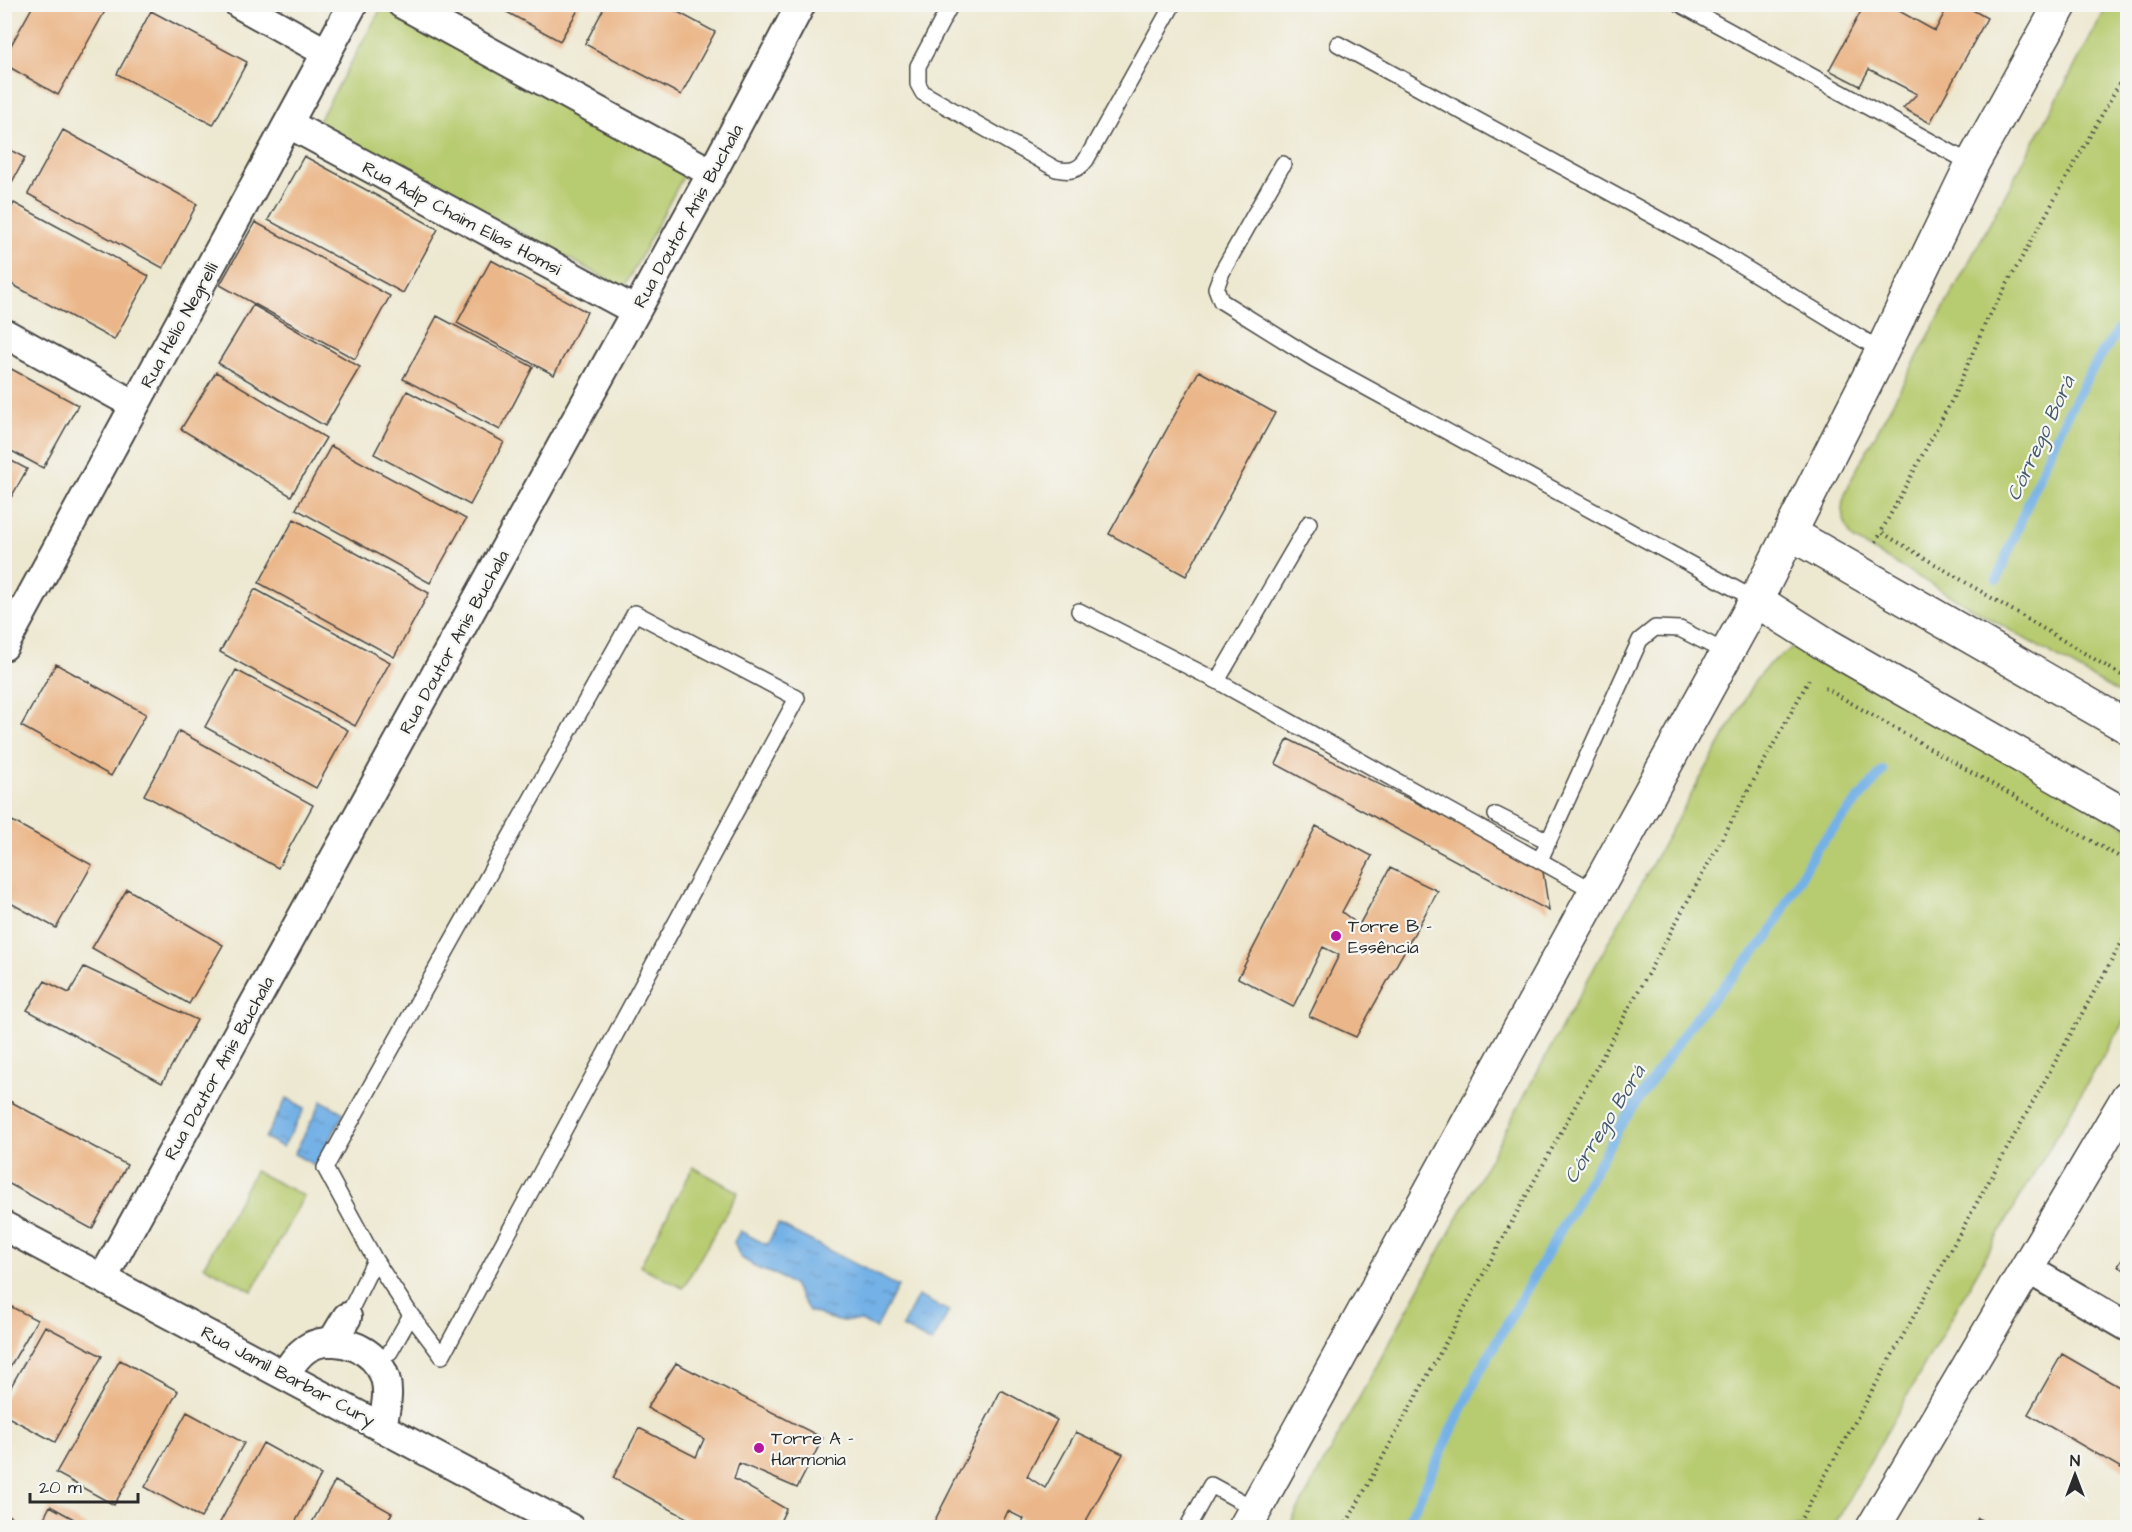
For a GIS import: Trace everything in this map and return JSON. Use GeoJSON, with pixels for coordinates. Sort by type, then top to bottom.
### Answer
{"type":"FeatureCollection","features":[{"type":"Feature","properties":{"kind":"main road"},"geometry":{"type":"LineString","coordinates":[[1250,1518],[1756,600],[1882,351],[1972,164],[2061,4]]}},
{"type":"Feature","properties":{"kind":"main road"},"geometry":{"type":"LineString","coordinates":[[1790,533],[2127,728]]}},
{"type":"Feature","properties":{"kind":"main road"},"geometry":{"type":"LineString","coordinates":[[1756,600],[1827,645],[2127,817]]}},
{"type":"Feature","properties":{"kind":"main road"},"geometry":{"type":"LineString","coordinates":[[1873,1527],[2127,1097]]}},
{"type":"Feature","properties":{"kind":"street"},"geometry":{"type":"LineString","coordinates":[[239,4],[327,53]]}},
{"type":"Feature","properties":{"kind":"street","name":"Rua Hélio Negrelli"},"geometry":{"type":"LineString","coordinates":[[4,646],[353,4]]}},
{"type":"Feature","properties":{"kind":"street"},"geometry":{"type":"LineString","coordinates":[[402,4],[712,173]]}},
{"type":"Feature","properties":{"kind":"street","name":"Rua Doutor Anis Buchala"},"geometry":{"type":"LineString","coordinates":[[104,1278],[712,173],[801,4]]}},
{"type":"Feature","properties":{"kind":"street","name":"Rua Adip Chaim Elias Homsi"},"geometry":{"type":"LineString","coordinates":[[289,124],[636,311]]}},
{"type":"Feature","properties":{"kind":"street"},"geometry":{"type":"LineString","coordinates":[[4,333],[135,405]]}},
{"type":"Feature","properties":{"kind":"street","name":"Rua Jamil Barbar Cury"},"geometry":{"type":"LineString","coordinates":[[4,1226],[570,1527]]}},
{"type":"Feature","properties":{"kind":"street"},"geometry":{"type":"LineString","coordinates":[[2026,1268],[2127,1327]]}},
{"type":"Feature","properties":{"kind":"street"},"geometry":{"type":"LineString","coordinates":[[332,1342],[347,1317]]}},
{"type":"Feature","properties":{"kind":"street"},"geometry":{"type":"LineString","coordinates":[[285,1374],[296,1357],[307,1348],[320,1343],[350,1345],[365,1353],[385,1359],[388,1395],[382,1426]]}},
{"type":"Feature","properties":{"kind":"lane"},"geometry":{"type":"LineString","coordinates":[[951,4],[918,66],[916,75],[923,93],[1056,169],[1065,171],[1082,166],[1086,160],[1173,4]]}},
{"type":"Feature","properties":{"kind":"lane"},"geometry":{"type":"LineString","coordinates":[[1680,4],[1972,164]]}},
{"type":"Feature","properties":{"kind":"lane"},"geometry":{"type":"LineString","coordinates":[[1338,44],[1719,252],[1882,351]]}},
{"type":"Feature","properties":{"kind":"lane"},"geometry":{"type":"LineString","coordinates":[[1283,164],[1222,272],[1216,288],[1221,301],[1314,359],[1756,600]]}},
{"type":"Feature","properties":{"kind":"lane"},"geometry":{"type":"LineString","coordinates":[[1217,681],[1309,523]]}},
{"type":"Feature","properties":{"kind":"lane"},"geometry":{"type":"LineString","coordinates":[[1079,611],[1217,681],[1596,892]]}},
{"type":"Feature","properties":{"kind":"lane"},"geometry":{"type":"LineString","coordinates":[[635,613],[796,698],[442,1356],[411,1315],[375,1260],[325,1168],[635,613]]}},
{"type":"Feature","properties":{"kind":"lane"},"geometry":{"type":"LineString","coordinates":[[1540,860],[1640,640],[1654,628],[1680,629],[1727,653]]}},
{"type":"Feature","properties":{"kind":"lane"},"geometry":{"type":"LineString","coordinates":[[1496,814],[1548,842]]}},
{"type":"Feature","properties":{"kind":"lane"},"geometry":{"type":"LineString","coordinates":[[347,1317],[375,1260]]}},
{"type":"Feature","properties":{"kind":"lane"},"geometry":{"type":"LineString","coordinates":[[385,1359],[411,1315]]}},
{"type":"Feature","properties":{"kind":"lane"},"geometry":{"type":"LineString","coordinates":[[1187,1527],[1211,1485],[1250,1518]]}},
{"type":"Feature","properties":{"kind":"path"},"geometry":{"type":"LineString","coordinates":[[2127,68],[1987,320],[1953,398],[1881,532],[2127,679]]}},
{"type":"Feature","properties":{"kind":"path"},"geometry":{"type":"LineString","coordinates":[[1344,1527],[1809,679],[2127,862]]}},
{"type":"Feature","properties":{"kind":"path"},"geometry":{"type":"LineString","coordinates":[[1796,1527],[2127,931]]}},
{"type":"Feature","properties":{"kind":"green space"},"geometry":{"type":"Polygon","coordinates":[[[2108,5],[2128,5],[2127,698],[1853,539],[1844,522],[1842,508],[1853,476],[2108,5]]]}},
{"type":"Feature","properties":{"kind":"green space"},"geometry":{"type":"Polygon","coordinates":[[[382,7],[686,171],[624,288],[317,124],[382,7]]]}},
{"type":"Feature","properties":{"kind":"green space"},"geometry":{"type":"Polygon","coordinates":[[[1791,649],[1810,649],[2127,827],[2127,1016],[2002,1228],[1833,1527],[1288,1528],[1616,928],[1756,680],[1769,664],[1791,649]]]}},
{"type":"Feature","properties":{"kind":"green space"},"geometry":{"type":"Polygon","coordinates":[[[693,1167],[738,1192],[683,1288],[640,1266],[693,1167]]]}},
{"type":"Feature","properties":{"kind":"green space"},"geometry":{"type":"Polygon","coordinates":[[[255,1171],[304,1196],[252,1291],[204,1266],[255,1171]]]}},
{"type":"Feature","properties":{"kind":"water"},"geometry":{"type":"Polygon","coordinates":[[[287,1098],[305,1108],[283,1147],[265,1138],[287,1098]]]}},
{"type":"Feature","properties":{"kind":"water"},"geometry":{"type":"Polygon","coordinates":[[[322,1101],[344,1113],[316,1166],[294,1154],[322,1101]]]}},
{"type":"Feature","properties":{"kind":"water"},"geometry":{"type":"Polygon","coordinates":[[[778,1224],[898,1286],[876,1329],[861,1321],[837,1321],[809,1311],[793,1285],[740,1257],[734,1242],[740,1231],[767,1245],[778,1224]]]}},
{"type":"Feature","properties":{"kind":"water"},"geometry":{"type":"Polygon","coordinates":[[[918,1296],[949,1311],[932,1343],[902,1327],[918,1296]]]}},
{"type":"Feature","properties":{"kind":"building"},"geometry":{"type":"Polygon","coordinates":[[[34,4],[109,4],[58,95],[4,64],[4,58],[34,4]]]}},
{"type":"Feature","properties":{"kind":"building"},"geometry":{"type":"Polygon","coordinates":[[[606,4],[663,4],[715,32],[681,95],[585,44],[606,4]]]}},
{"type":"Feature","properties":{"kind":"building"},"geometry":{"type":"Polygon","coordinates":[[[1865,4],[1903,4],[1899,11],[1935,31],[1949,4],[1962,4],[1987,18],[1930,123],[1903,108],[1917,94],[1869,69],[1860,86],[1829,70],[1865,4]]]}},
{"type":"Feature","properties":{"kind":"building"},"geometry":{"type":"Polygon","coordinates":[[[494,5],[581,5],[560,41],[494,5]]]}},
{"type":"Feature","properties":{"kind":"building"},"geometry":{"type":"Polygon","coordinates":[[[151,11],[247,62],[213,125],[117,74],[151,11]]]}},
{"type":"Feature","properties":{"kind":"building"},"geometry":{"type":"Polygon","coordinates":[[[63,130],[197,204],[163,268],[28,194],[63,130]]]}},
{"type":"Feature","properties":{"kind":"building"},"geometry":{"type":"Polygon","coordinates":[[[5,147],[25,158],[5,195],[5,147]]]}},
{"type":"Feature","properties":{"kind":"building"},"geometry":{"type":"Polygon","coordinates":[[[304,156],[438,229],[403,293],[268,220],[304,156]]]}},
{"type":"Feature","properties":{"kind":"building"},"geometry":{"type":"Polygon","coordinates":[[[14,203],[149,276],[114,340],[4,280],[4,220],[14,203]]]}},
{"type":"Feature","properties":{"kind":"building"},"geometry":{"type":"Polygon","coordinates":[[[255,222],[390,296],[355,359],[220,285],[255,222]]]}},
{"type":"Feature","properties":{"kind":"building"},"geometry":{"type":"Polygon","coordinates":[[[491,260],[587,312],[554,375],[457,323],[491,260]]]}},
{"type":"Feature","properties":{"kind":"building"},"geometry":{"type":"Polygon","coordinates":[[[253,305],[360,367],[325,426],[218,363],[253,305]]]}},
{"type":"Feature","properties":{"kind":"building"},"geometry":{"type":"Polygon","coordinates":[[[437,316],[533,367],[500,430],[403,379],[437,316]]]}},
{"type":"Feature","properties":{"kind":"building"},"geometry":{"type":"Polygon","coordinates":[[[4,365],[78,405],[43,468],[4,447],[4,365]]]}},
{"type":"Feature","properties":{"kind":"building"},"geometry":{"type":"Polygon","coordinates":[[[1199,371],[1275,413],[1186,576],[1109,534],[1199,371]]]}},
{"type":"Feature","properties":{"kind":"building"},"geometry":{"type":"Polygon","coordinates":[[[216,372],[326,438],[291,496],[181,429],[216,372]]]}},
{"type":"Feature","properties":{"kind":"building"},"geometry":{"type":"Polygon","coordinates":[[[407,391],[504,442],[470,505],[374,454],[407,391]]]}},
{"type":"Feature","properties":{"kind":"building"},"geometry":{"type":"Polygon","coordinates":[[[331,446],[466,519],[430,583],[296,509],[331,446]]]}},
{"type":"Feature","properties":{"kind":"building"},"geometry":{"type":"Polygon","coordinates":[[[4,457],[27,469],[4,510],[4,457]]]}},
{"type":"Feature","properties":{"kind":"building"},"geometry":{"type":"Polygon","coordinates":[[[294,519],[429,593],[394,657],[259,583],[294,519]]]}},
{"type":"Feature","properties":{"kind":"building"},"geometry":{"type":"Polygon","coordinates":[[[255,589],[390,662],[355,726],[220,652],[255,589]]]}},
{"type":"Feature","properties":{"kind":"building"},"geometry":{"type":"Polygon","coordinates":[[[56,664],[146,714],[111,776],[21,726],[56,664]]]}},
{"type":"Feature","properties":{"kind":"building"},"geometry":{"type":"Polygon","coordinates":[[[236,670],[348,730],[316,788],[205,727],[236,670]]]}},
{"type":"Feature","properties":{"kind":"building"},"geometry":{"type":"Polygon","coordinates":[[[179,731],[313,805],[278,868],[144,795],[179,731]]]}},
{"type":"Feature","properties":{"kind":"building"},"geometry":{"type":"Polygon","coordinates":[[[1288,739],[1542,865],[1549,911],[1276,764],[1288,739]]]}},
{"type":"Feature","properties":{"kind":"building"},"geometry":{"type":"Polygon","coordinates":[[[5,817],[92,865],[56,928],[5,900],[5,817]]]}},
{"type":"Feature","properties":{"kind":"building","name":"Torre B - Essência"},"geometry":{"type":"Polygon","coordinates":[[[1316,826],[1372,856],[1342,912],[1359,925],[1390,868],[1438,891],[1356,1037],[1309,1016],[1339,955],[1323,947],[1293,1007],[1238,978],[1316,826]]]}},
{"type":"Feature","properties":{"kind":"building"},"geometry":{"type":"Polygon","coordinates":[[[127,889],[223,945],[189,1004],[92,948],[127,889]]]}},
{"type":"Feature","properties":{"kind":"building"},"geometry":{"type":"Polygon","coordinates":[[[84,967],[197,1020],[162,1083],[27,1010],[45,981],[69,993],[84,967]]]}},
{"type":"Feature","properties":{"kind":"building"},"geometry":{"type":"Polygon","coordinates":[[[4,1098],[127,1165],[92,1229],[4,1181],[4,1098]]]}},
{"type":"Feature","properties":{"kind":"building"},"geometry":{"type":"Polygon","coordinates":[[[2128,1250],[2128,1272],[2118,1266],[2128,1250]]]}},
{"type":"Feature","properties":{"kind":"building"},"geometry":{"type":"Polygon","coordinates":[[[4,1303],[37,1320],[4,1377],[4,1303]]]}},
{"type":"Feature","properties":{"kind":"building"},"geometry":{"type":"Polygon","coordinates":[[[45,1326],[102,1356],[55,1442],[4,1415],[4,1399],[45,1326]]]}},
{"type":"Feature","properties":{"kind":"building"},"geometry":{"type":"Polygon","coordinates":[[[2062,1354],[2128,1392],[2128,1472],[2028,1414],[2062,1354]]]}},
{"type":"Feature","properties":{"kind":"building"},"geometry":{"type":"Polygon","coordinates":[[[120,1360],[178,1391],[114,1505],[56,1473],[120,1360]]]}},
{"type":"Feature","properties":{"kind":"building","name":"Torre A - Harmonia"},"geometry":{"type":"Polygon","coordinates":[[[676,1363],[823,1438],[797,1488],[739,1463],[734,1479],[786,1509],[777,1528],[705,1528],[613,1478],[639,1428],[696,1457],[704,1439],[647,1408],[676,1363]]]}},
{"type":"Feature","properties":{"kind":"building"},"geometry":{"type":"Polygon","coordinates":[[[1001,1390],[1057,1420],[1027,1476],[1045,1488],[1076,1432],[1123,1454],[1082,1528],[1020,1528],[1024,1519],[1008,1511],[1000,1528],[931,1528],[1001,1390]]]}},
{"type":"Feature","properties":{"kind":"building"},"geometry":{"type":"Polygon","coordinates":[[[187,1412],[244,1443],[201,1518],[145,1487],[187,1412]]]}},
{"type":"Feature","properties":{"kind":"building"},"geometry":{"type":"Polygon","coordinates":[[[263,1443],[321,1475],[292,1528],[217,1528],[263,1443]]]}},
{"type":"Feature","properties":{"kind":"building"},"geometry":{"type":"Polygon","coordinates":[[[335,1481],[392,1513],[383,1528],[309,1528],[335,1481]]]}},
{"type":"Feature","properties":{"kind":"building"},"geometry":{"type":"Polygon","coordinates":[[[50,1506],[90,1528],[39,1528],[50,1506]]]}},
{"type":"Feature","properties":{"kind":"building"},"geometry":{"type":"Polygon","coordinates":[[[4,1513],[17,1520],[13,1528],[4,1528],[4,1513]]]}},
{"type":"Feature","properties":{"kind":"building"},"geometry":{"type":"Polygon","coordinates":[[[1978,1518],[1994,1528],[1973,1528],[1978,1518]]]}},
{"type":"Feature","properties":{"kind":"waterway","name":"Córrego Borá"},"geometry":{"type":"LineString","coordinates":[[1997,579],[2053,444],[2070,410],[2106,347],[2128,318]]}},
{"type":"Feature","properties":{"kind":"waterway","name":"Córrego Borá"},"geometry":{"type":"LineString","coordinates":[[1405,1528],[1481,1369],[1620,1126],[1696,1017],[1768,937],[1816,849],[1883,771]]}},
{"type":"Feature","properties":{"kind":"place","name":"Torre B - Essência"},"geometry":{"type":"Point","coordinates":[1336,936]}},
{"type":"Feature","properties":{"kind":"place","name":"Torre A - Harmonia"},"geometry":{"type":"Point","coordinates":[759,1448]}}]}
